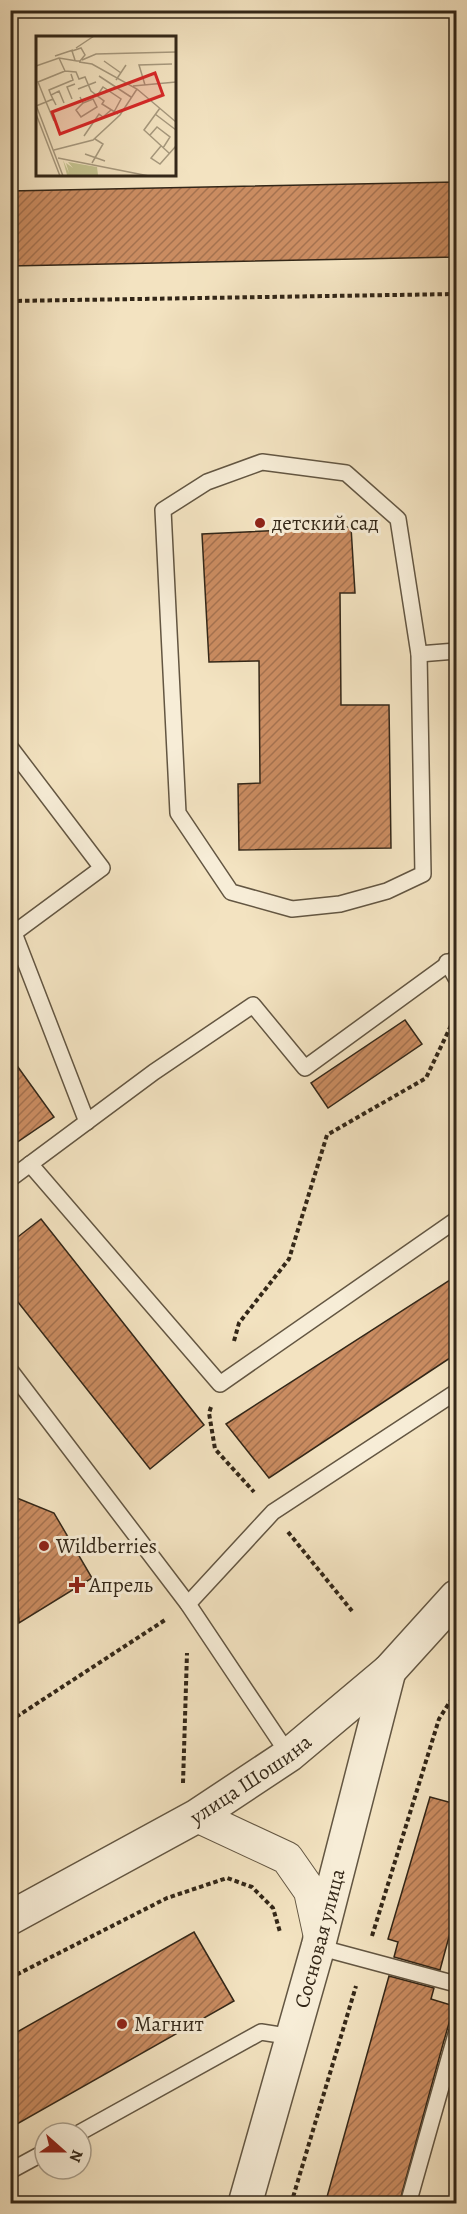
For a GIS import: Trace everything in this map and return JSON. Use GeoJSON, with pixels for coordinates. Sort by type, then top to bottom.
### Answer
{"type":"FeatureCollection","features":[{"type":"Feature","properties":{"kind":"street","name":"улица Шошина"},"geometry":{"type":"LineString","coordinates":[[10,1918],[190,1804],[289,1755],[389,1671],[456,1597]]}},
{"type":"Feature","properties":{"kind":"street","name":"Сосновая улица"},"geometry":{"type":"LineString","coordinates":[[245,2204],[319,1942],[389,1671]]}},
{"type":"Feature","properties":{"kind":"street"},"geometry":{"type":"LineString","coordinates":[[190,1804],[287,1858],[310,1891],[319,1942]]}},
{"type":"Feature","properties":{"kind":"lane"},"geometry":{"type":"LineString","coordinates":[[262,462],[346,473],[398,519],[419,654],[423,874],[387,891],[340,904],[292,909],[231,892],[178,813],[163,510],[207,482],[262,462]]}},
{"type":"Feature","properties":{"kind":"lane"},"geometry":{"type":"LineString","coordinates":[[419,654],[456,651]]}},
{"type":"Feature","properties":{"kind":"lane"},"geometry":{"type":"LineString","coordinates":[[10,747],[102,868],[14,933],[87,1122]]}},
{"type":"Feature","properties":{"kind":"lane"},"geometry":{"type":"LineString","coordinates":[[10,1179],[253,1005],[305,1068],[452,960],[456,978]]}},
{"type":"Feature","properties":{"kind":"lane"},"geometry":{"type":"LineString","coordinates":[[30,1164],[220,1384],[456,1220]]}},
{"type":"Feature","properties":{"kind":"lane"},"geometry":{"type":"LineString","coordinates":[[10,1370],[188,1604],[289,1755]]}},
{"type":"Feature","properties":{"kind":"lane"},"geometry":{"type":"LineString","coordinates":[[188,1604],[273,1512],[456,1392]]}},
{"type":"Feature","properties":{"kind":"lane"},"geometry":{"type":"LineString","coordinates":[[319,1942],[456,1984]]}},
{"type":"Feature","properties":{"kind":"lane"},"geometry":{"type":"LineString","coordinates":[[93,2125],[261,2032],[293,2037]]}},
{"type":"Feature","properties":{"kind":"lane"},"geometry":{"type":"LineString","coordinates":[[408,2204],[456,2034]]}},
{"type":"Feature","properties":{"kind":"lane"},"geometry":{"type":"LineString","coordinates":[[10,2171],[33,2159]]}},
{"type":"Feature","properties":{"kind":"path"},"geometry":{"type":"LineString","coordinates":[[10,301],[456,294]]}},
{"type":"Feature","properties":{"kind":"path"},"geometry":{"type":"LineString","coordinates":[[352,1611],[273,1512],[215,1449],[209,1413],[239,1323],[289,1259],[327,1135],[426,1078],[456,1015]]}},
{"type":"Feature","properties":{"kind":"path"},"geometry":{"type":"LineString","coordinates":[[10,1721],[188,1604]]}},
{"type":"Feature","properties":{"kind":"path"},"geometry":{"type":"LineString","coordinates":[[188,1604],[190,1804]]}},
{"type":"Feature","properties":{"kind":"path"},"geometry":{"type":"LineString","coordinates":[[10,1978],[167,1898],[227,1878],[252,1887],[273,1908],[283,1940]]}},
{"type":"Feature","properties":{"kind":"building"},"geometry":{"type":"Polygon","coordinates":[[[456,182],[456,257],[10,266],[10,191],[456,182]]]}},
{"type":"Feature","properties":{"kind":"building"},"geometry":{"type":"Polygon","coordinates":[[[351,527],[355,593],[340,593],[341,705],[389,705],[391,848],[239,850],[238,784],[260,783],[259,661],[209,662],[202,534],[351,527]]]}},
{"type":"Feature","properties":{"kind":"building"},"geometry":{"type":"Polygon","coordinates":[[[405,1020],[422,1044],[328,1108],[311,1083],[405,1020]]]}},
{"type":"Feature","properties":{"kind":"building"},"geometry":{"type":"Polygon","coordinates":[[[10,1056],[54,1117],[10,1147],[10,1056]]]}},
{"type":"Feature","properties":{"kind":"building"},"geometry":{"type":"Polygon","coordinates":[[[41,1219],[204,1425],[150,1469],[10,1292],[10,1243],[41,1219]]]}},
{"type":"Feature","properties":{"kind":"building"},"geometry":{"type":"Polygon","coordinates":[[[456,1276],[456,1354],[269,1478],[226,1424],[456,1276]]]}},
{"type":"Feature","properties":{"kind":"building","name":"Wildberries"},"geometry":{"type":"Polygon","coordinates":[[[12,1496],[54,1513],[92,1578],[19,1623],[12,1496]]]}},
{"type":"Feature","properties":{"kind":"building"},"geometry":{"type":"Polygon","coordinates":[[[430,1797],[456,1804],[456,1911],[440,1970],[394,1957],[398,1942],[388,1939],[430,1797]]]}},
{"type":"Feature","properties":{"kind":"building"},"geometry":{"type":"Polygon","coordinates":[[[194,1932],[234,2001],[10,2128],[10,2036],[194,1932]]]}},
{"type":"Feature","properties":{"kind":"building"},"geometry":{"type":"Polygon","coordinates":[[[389,1976],[434,1988],[431,1999],[454,2006],[399,2204],[325,2204],[389,1976]]]}},
{"type":"Feature","properties":{"kind":"place","name":"детский сад"},"geometry":{"type":"Point","coordinates":[260,523]}},
{"type":"Feature","properties":{"kind":"place","name":"Wildberries"},"geometry":{"type":"Point","coordinates":[44,1546]}},
{"type":"Feature","properties":{"kind":"place","name":"Апрель"},"geometry":{"type":"Point","coordinates":[77,1585]}},
{"type":"Feature","properties":{"kind":"place","name":"Магнит"},"geometry":{"type":"Point","coordinates":[122,2024]}}]}
